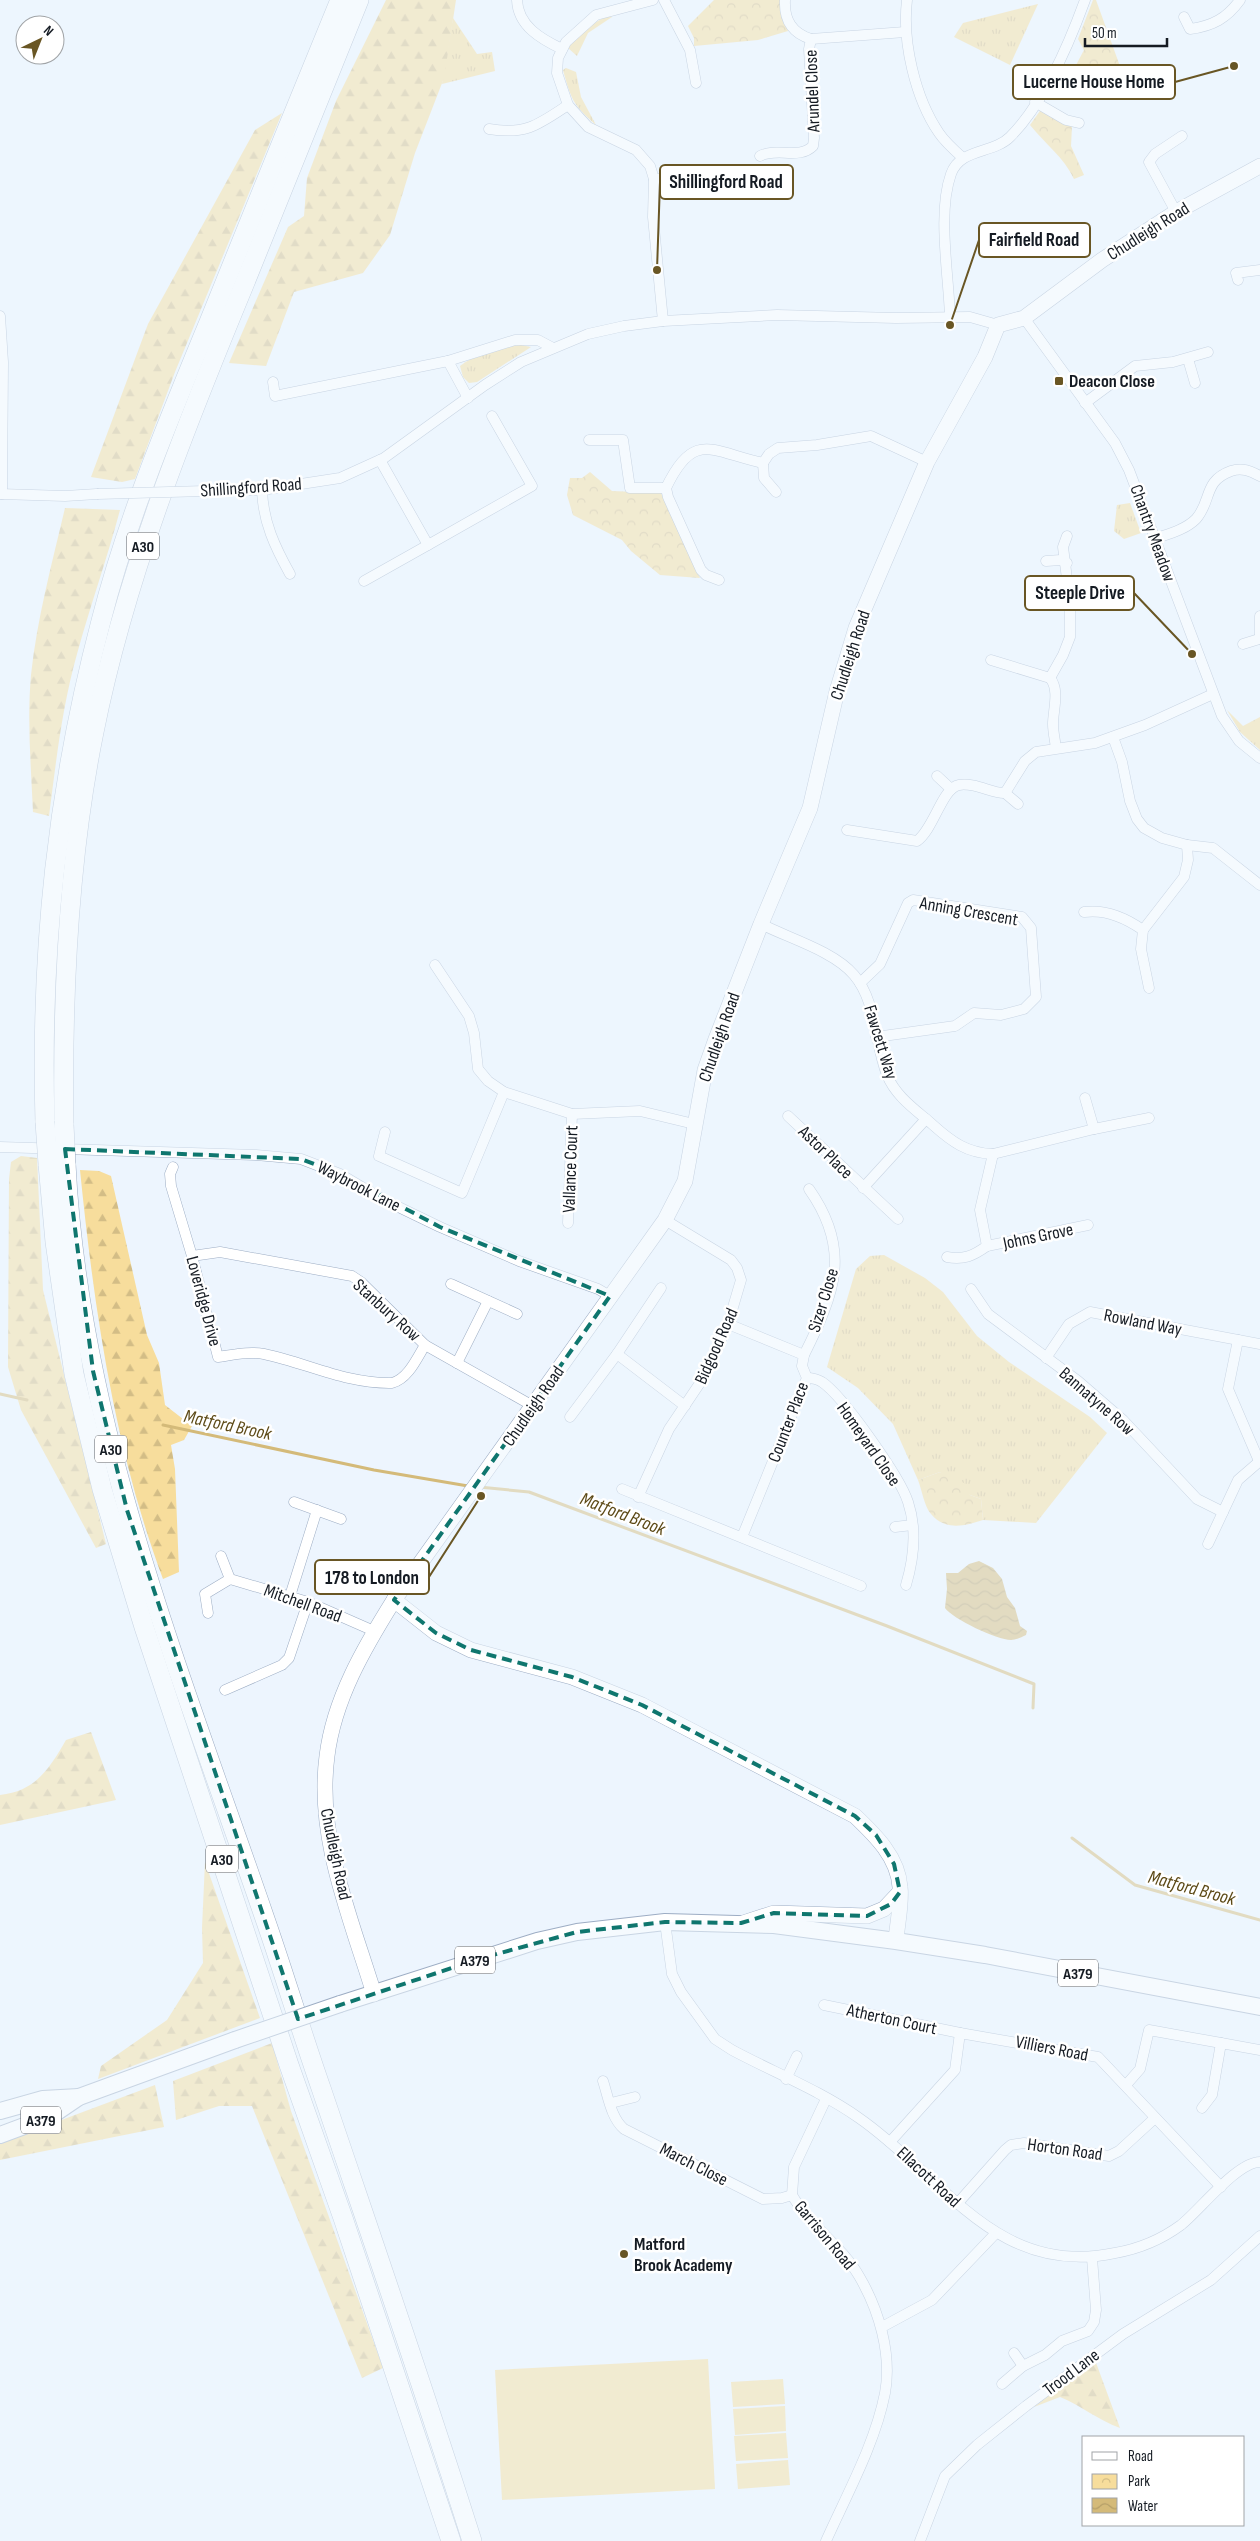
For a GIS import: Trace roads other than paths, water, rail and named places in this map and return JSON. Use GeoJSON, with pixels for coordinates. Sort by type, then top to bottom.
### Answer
{"type":"FeatureCollection","features":[{"type":"Feature","properties":{"kind":"highway","name":"A30"},"geometry":{"type":"LineString","coordinates":[[340,0],[171,415],[101,618],[71,753],[50,899],[44,982],[45,1122],[55,1242],[74,1374],[102,1489],[144,1627],[289,2065],[346,2227],[451,2541]]}},
{"type":"Feature","properties":{"kind":"highway","name":"A30"},"geometry":{"type":"LineString","coordinates":[[359,0],[202,388],[148,530],[123,612],[94,731],[79,823],[63,1048],[64,1125],[66,1164],[80,1297],[108,1437],[127,1510],[196,1725],[265,1918],[435,2423],[472,2541]]}},
{"type":"Feature","properties":{"kind":"main road","name":"A379"},"geometry":{"type":"LineString","coordinates":[[0,2135],[51,2116],[78,2097],[340,2004],[537,1941],[577,1932],[665,1922],[774,1925],[896,1941],[985,1955],[1260,2007]]}},
{"type":"Feature","properties":{"kind":"main road","name":"A379"},"geometry":{"type":"LineString","coordinates":[[0,2111],[43,2099],[78,2097]]}},
{"type":"Feature","properties":{"kind":"street"},"geometry":{"type":"LineString","coordinates":[[517,0],[517,10],[528,27],[562,49]]}},
{"type":"Feature","properties":{"kind":"street"},"geometry":{"type":"LineString","coordinates":[[654,0],[596,15],[573,34],[562,49],[558,58],[557,73],[568,105],[588,127],[612,137],[642,156],[650,166],[654,179],[654,217],[663,321]]}},
{"type":"Feature","properties":{"kind":"street"},"geometry":{"type":"LineString","coordinates":[[664,0],[690,50],[696,83]]}},
{"type":"Feature","properties":{"kind":"street"},"geometry":{"type":"LineString","coordinates":[[786,0],[788,20],[794,30],[800,36],[811,39],[905,32]]}},
{"type":"Feature","properties":{"kind":"street"},"geometry":{"type":"LineString","coordinates":[[907,0],[905,32],[915,76],[932,120],[945,140],[963,158]]}},
{"type":"Feature","properties":{"kind":"street"},"geometry":{"type":"LineString","coordinates":[[950,318],[946,201],[951,172],[963,158],[992,148],[1010,137],[1054,72],[1085,0]]}},
{"type":"Feature","properties":{"kind":"street"},"geometry":{"type":"LineString","coordinates":[[1184,17],[1191,34],[1222,20],[1240,0]]}},
{"type":"Feature","properties":{"kind":"street","name":"Arundel Close"},"geometry":{"type":"LineString","coordinates":[[760,156],[768,152],[802,153],[812,146],[814,129],[809,49],[811,39]]}},
{"type":"Feature","properties":{"kind":"street"},"geometry":{"type":"LineString","coordinates":[[1035,102],[1066,120],[1079,123]]}},
{"type":"Feature","properties":{"kind":"street"},"geometry":{"type":"LineString","coordinates":[[489,129],[509,132],[527,129],[543,122],[568,105]]}},
{"type":"Feature","properties":{"kind":"street"},"geometry":{"type":"LineString","coordinates":[[1176,212],[1149,162],[1155,154],[1182,136]]}},
{"type":"Feature","properties":{"kind":"street","name":"Chudleigh Road"},"geometry":{"type":"LineString","coordinates":[[374,1994],[334,1864],[325,1799],[327,1755],[338,1712],[353,1671],[374,1631],[394,1600],[666,1220],[685,1181],[705,1070],[761,924],[810,808],[837,691],[856,628],[927,462],[985,357],[998,325],[1024,318],[1097,263],[1176,212],[1260,166]]}},
{"type":"Feature","properties":{"kind":"street"},"geometry":{"type":"LineString","coordinates":[[654,179],[704,179],[714,173]]}},
{"type":"Feature","properties":{"kind":"street"},"geometry":{"type":"LineString","coordinates":[[1238,280],[1236,273],[1260,270]]}},
{"type":"Feature","properties":{"kind":"street","name":"Shillingford Road"},"geometry":{"type":"LineString","coordinates":[[1,494],[65,496],[262,490],[340,478],[380,460],[520,362],[588,334],[663,321],[778,315],[970,317],[998,325]]}},
{"type":"Feature","properties":{"kind":"street"},"geometry":{"type":"LineString","coordinates":[[0,316],[3,362],[1,494]]}},
{"type":"Feature","properties":{"kind":"street","name":"Chantry Meadow"},"geometry":{"type":"LineString","coordinates":[[1024,318],[1067,374],[1084,403],[1120,451],[1135,485],[1213,694],[1230,730],[1239,741],[1260,758]]}},
{"type":"Feature","properties":{"kind":"street"},"geometry":{"type":"LineString","coordinates":[[273,382],[275,396],[448,361],[515,340],[538,340],[553,348]]}},
{"type":"Feature","properties":{"kind":"street"},"geometry":{"type":"LineString","coordinates":[[1084,403],[1135,366],[1188,359],[1208,352]]}},
{"type":"Feature","properties":{"kind":"street"},"geometry":{"type":"LineString","coordinates":[[1188,359],[1195,383]]}},
{"type":"Feature","properties":{"kind":"street"},"geometry":{"type":"LineString","coordinates":[[448,361],[468,398]]}},
{"type":"Feature","properties":{"kind":"street"},"geometry":{"type":"LineString","coordinates":[[364,581],[532,486],[492,416]]}},
{"type":"Feature","properties":{"kind":"street"},"geometry":{"type":"LineString","coordinates":[[776,492],[764,478],[763,463],[769,454],[778,448],[817,445],[871,436],[927,462]]}},
{"type":"Feature","properties":{"kind":"street"},"geometry":{"type":"LineString","coordinates":[[589,440],[623,440],[630,488],[666,488]]}},
{"type":"Feature","properties":{"kind":"street"},"geometry":{"type":"LineString","coordinates":[[666,488],[686,456],[700,448],[711,449],[763,463]]}},
{"type":"Feature","properties":{"kind":"street"},"geometry":{"type":"LineString","coordinates":[[380,460],[428,546]]}},
{"type":"Feature","properties":{"kind":"street"},"geometry":{"type":"LineString","coordinates":[[1154,539],[1181,529],[1194,521],[1203,506],[1212,482],[1218,477],[1243,469],[1260,477]]}},
{"type":"Feature","properties":{"kind":"street"},"geometry":{"type":"LineString","coordinates":[[666,488],[701,570],[706,575],[719,580]]}},
{"type":"Feature","properties":{"kind":"street"},"geometry":{"type":"LineString","coordinates":[[262,490],[263,507],[273,543],[290,574]]}},
{"type":"Feature","properties":{"kind":"street"},"geometry":{"type":"LineString","coordinates":[[1056,748],[1053,727],[1055,697],[1050,678],[1063,655],[1070,637],[1067,563],[1063,547],[1067,536]]}},
{"type":"Feature","properties":{"kind":"street"},"geometry":{"type":"LineString","coordinates":[[1046,561],[1061,560],[1067,563]]}},
{"type":"Feature","properties":{"kind":"street"},"geometry":{"type":"LineString","coordinates":[[1243,644],[1259,639],[1260,616]]}},
{"type":"Feature","properties":{"kind":"street"},"geometry":{"type":"LineString","coordinates":[[991,660],[1050,678]]}},
{"type":"Feature","properties":{"kind":"street"},"geometry":{"type":"LineString","coordinates":[[1005,793],[1029,756],[1036,752],[1095,743],[1175,712],[1213,694]]}},
{"type":"Feature","properties":{"kind":"street"},"geometry":{"type":"LineString","coordinates":[[1112,737],[1122,762],[1130,801],[1140,824],[1156,835],[1187,845],[1214,848],[1260,885]]}},
{"type":"Feature","properties":{"kind":"street"},"geometry":{"type":"LineString","coordinates":[[937,776],[951,788]]}},
{"type":"Feature","properties":{"kind":"street"},"geometry":{"type":"LineString","coordinates":[[847,830],[917,841],[928,831],[951,788],[958,785],[973,785],[1005,793],[1018,804]]}},
{"type":"Feature","properties":{"kind":"street"},"geometry":{"type":"LineString","coordinates":[[1149,988],[1141,950],[1143,930],[1184,877],[1188,860],[1187,845]]}},
{"type":"Feature","properties":{"kind":"street","name":"Anning Crescent"},"geometry":{"type":"LineString","coordinates":[[860,983],[880,964],[908,903],[913,900],[1022,917],[1031,928],[1036,997],[1024,1009],[1001,1015],[974,1013],[955,1026],[876,1037]]}},
{"type":"Feature","properties":{"kind":"street"},"geometry":{"type":"LineString","coordinates":[[1084,912],[1095,910],[1112,914],[1143,930]]}},
{"type":"Feature","properties":{"kind":"street","name":"Fawcett Way"},"geometry":{"type":"LineString","coordinates":[[761,924],[829,956],[844,965],[860,983],[868,998],[876,1037],[888,1076],[896,1090],[956,1145],[977,1152],[993,1154],[1094,1129],[1149,1118]]}},
{"type":"Feature","properties":{"kind":"street"},"geometry":{"type":"LineString","coordinates":[[435,965],[460,1000],[473,1026],[478,1069],[488,1081],[504,1092],[572,1114],[616,1110],[640,1111],[694,1124]]}},
{"type":"Feature","properties":{"kind":"street"},"geometry":{"type":"LineString","coordinates":[[386,1132],[379,1156],[462,1193],[504,1092]]}},
{"type":"Feature","properties":{"kind":"street"},"geometry":{"type":"LineString","coordinates":[[1085,1098],[1094,1129]]}},
{"type":"Feature","properties":{"kind":"street","name":"Vallance Court"},"geometry":{"type":"LineString","coordinates":[[568,1223],[572,1114]]}},
{"type":"Feature","properties":{"kind":"street","name":"Astor Place"},"geometry":{"type":"LineString","coordinates":[[788,1116],[898,1219]]}},
{"type":"Feature","properties":{"kind":"street","name":"Astor Place"},"geometry":{"type":"LineString","coordinates":[[863,1188],[926,1119]]}},
{"type":"Feature","properties":{"kind":"street","name":"Waybrook Lane"},"geometry":{"type":"LineString","coordinates":[[0,1147],[256,1155],[301,1159],[340,1174],[382,1199],[440,1227],[519,1261],[598,1289],[610,1296]]}},
{"type":"Feature","properties":{"kind":"street","name":"Johns Grove"},"geometry":{"type":"LineString","coordinates":[[987,1246],[980,1210],[993,1154]]}},
{"type":"Feature","properties":{"kind":"street","name":"Loveridge Drive"},"geometry":{"type":"LineString","coordinates":[[173,1167],[170,1174],[171,1186],[192,1256],[218,1357],[244,1353],[263,1353],[323,1373],[392,1384],[398,1382],[412,1368],[425,1345]]}},
{"type":"Feature","properties":{"kind":"street","name":"Sizer Close"},"geometry":{"type":"LineString","coordinates":[[804,1354],[825,1307],[835,1273],[835,1245],[831,1229],[824,1210],[809,1189]]}},
{"type":"Feature","properties":{"kind":"street","name":"Bidgood Road"},"geometry":{"type":"LineString","coordinates":[[638,1497],[669,1430],[704,1377],[728,1324],[740,1290],[741,1280],[737,1268],[716,1248],[666,1220]]}},
{"type":"Feature","properties":{"kind":"street","name":"Johns Grove"},"geometry":{"type":"LineString","coordinates":[[947,1257],[961,1259],[974,1255],[987,1246],[1088,1225]]}},
{"type":"Feature","properties":{"kind":"street","name":"Stanbury Row"},"geometry":{"type":"LineString","coordinates":[[192,1256],[220,1252],[352,1276],[361,1282],[425,1345],[533,1406]]}},
{"type":"Feature","properties":{"kind":"street"},"geometry":{"type":"LineString","coordinates":[[451,1284],[517,1314]]}},
{"type":"Feature","properties":{"kind":"street"},"geometry":{"type":"LineString","coordinates":[[570,1417],[618,1354],[661,1288]]}},
{"type":"Feature","properties":{"kind":"street","name":"Bannatyne Row"},"geometry":{"type":"LineString","coordinates":[[970,1290],[988,1314],[1078,1381],[1122,1420],[1197,1499],[1223,1512]]}},
{"type":"Feature","properties":{"kind":"street"},"geometry":{"type":"LineString","coordinates":[[457,1363],[488,1301]]}},
{"type":"Feature","properties":{"kind":"street","name":"Rowland Way"},"geometry":{"type":"LineString","coordinates":[[1046,1358],[1069,1324],[1090,1312],[1260,1344]]}},
{"type":"Feature","properties":{"kind":"street"},"geometry":{"type":"LineString","coordinates":[[728,1324],[804,1354]]}},
{"type":"Feature","properties":{"kind":"street"},"geometry":{"type":"LineString","coordinates":[[1208,1544],[1238,1480],[1259,1461],[1228,1389],[1238,1340]]}},
{"type":"Feature","properties":{"kind":"street"},"geometry":{"type":"LineString","coordinates":[[618,1354],[685,1406]]}},
{"type":"Feature","properties":{"kind":"street","name":"Counter Place"},"geometry":{"type":"LineString","coordinates":[[742,1537],[807,1378],[802,1366],[804,1354]]}},
{"type":"Feature","properties":{"kind":"street","name":"Homeyard Close"},"geometry":{"type":"LineString","coordinates":[[807,1378],[820,1381],[826,1386],[886,1461],[908,1502],[912,1525],[912,1566],[906,1585]]}},
{"type":"Feature","properties":{"kind":"street"},"geometry":{"type":"LineString","coordinates":[[622,1489],[861,1586]]}},
{"type":"Feature","properties":{"kind":"street"},"geometry":{"type":"LineString","coordinates":[[294,1502],[342,1519]]}},
{"type":"Feature","properties":{"kind":"street"},"geometry":{"type":"LineString","coordinates":[[290,1596],[317,1510]]}},
{"type":"Feature","properties":{"kind":"street"},"geometry":{"type":"LineString","coordinates":[[895,1527],[912,1525]]}},
{"type":"Feature","properties":{"kind":"street"},"geometry":{"type":"LineString","coordinates":[[208,1613],[205,1594],[230,1578],[221,1556]]}},
{"type":"Feature","properties":{"kind":"street","name":"Mitchell Road"},"geometry":{"type":"LineString","coordinates":[[230,1578],[308,1602],[374,1631]]}},
{"type":"Feature","properties":{"kind":"street"},"geometry":{"type":"LineString","coordinates":[[394,1600],[436,1634],[471,1650],[572,1677],[642,1705],[855,1816],[876,1836],[894,1864],[900,1892],[896,1941]]}},
{"type":"Feature","properties":{"kind":"street"},"geometry":{"type":"LineString","coordinates":[[225,1690],[282,1665],[289,1658],[308,1602]]}},
{"type":"Feature","properties":{"kind":"street"},"geometry":{"type":"LineString","coordinates":[[741,1924],[774,1913],[867,1916],[884,1909],[900,1892]]}},
{"type":"Feature","properties":{"kind":"street","name":"Ellacott Road"},"geometry":{"type":"LineString","coordinates":[[665,1922],[672,1974],[681,1992],[715,2039],[858,2117],[890,2142],[957,2204],[995,2234],[1043,2252],[1092,2258],[1135,2248],[1163,2236],[1196,2212],[1244,2167],[1260,2162]]}},
{"type":"Feature","properties":{"kind":"street","name":"Atherton Court"},"geometry":{"type":"LineString","coordinates":[[824,2005],[960,2033]]}},
{"type":"Feature","properties":{"kind":"street"},"geometry":{"type":"LineString","coordinates":[[1126,2085],[1140,2069],[1149,2030],[1260,2050]]}},
{"type":"Feature","properties":{"kind":"street"},"geometry":{"type":"LineString","coordinates":[[890,2142],[955,2070],[960,2033]]}},
{"type":"Feature","properties":{"kind":"street","name":"Villiers Road"},"geometry":{"type":"LineString","coordinates":[[960,2033],[1098,2057],[1221,2187]]}},
{"type":"Feature","properties":{"kind":"street"},"geometry":{"type":"LineString","coordinates":[[1202,2108],[1212,2095],[1221,2043]]}},
{"type":"Feature","properties":{"kind":"street"},"geometry":{"type":"LineString","coordinates":[[786,2079],[797,2056]]}},
{"type":"Feature","properties":{"kind":"street","name":"March Close"},"geometry":{"type":"LineString","coordinates":[[603,2081],[613,2114],[624,2129],[764,2199],[774,2200],[792,2195]]}},
{"type":"Feature","properties":{"kind":"street"},"geometry":{"type":"LineString","coordinates":[[611,2103],[634,2097]]}},
{"type":"Feature","properties":{"kind":"street","name":"Garrison Road"},"geometry":{"type":"LineString","coordinates":[[826,2099],[794,2167],[792,2195],[814,2226],[845,2254],[864,2285],[882,2327],[886,2368],[885,2392],[874,2428],[826,2541]]}},
{"type":"Feature","properties":{"kind":"street","name":"Horton Road"},"geometry":{"type":"LineString","coordinates":[[957,2204],[1011,2145],[1024,2142],[1109,2156],[1119,2151],[1155,2118]]}},
{"type":"Feature","properties":{"kind":"street"},"geometry":{"type":"LineString","coordinates":[[882,2327],[932,2300],[995,2234]]}},
{"type":"Feature","properties":{"kind":"street","name":"Trood Lane"},"geometry":{"type":"LineString","coordinates":[[920,2541],[945,2476],[977,2446],[1026,2406],[1123,2334],[1212,2280],[1260,2236]]}},
{"type":"Feature","properties":{"kind":"street"},"geometry":{"type":"LineString","coordinates":[[1002,2384],[1023,2366],[1045,2355],[1072,2336],[1088,2331],[1094,2322],[1092,2258]]}},
{"type":"Feature","properties":{"kind":"street"},"geometry":{"type":"LineString","coordinates":[[1014,2353],[1023,2366]]}},
{"type":"Feature","properties":{"kind":"water"},"geometry":{"type":"Polygon","coordinates":[[[979,1561],[993,1568],[1002,1579],[1007,1597],[1015,1608],[1020,1626],[1027,1631],[1026,1635],[1011,1640],[996,1637],[957,1618],[945,1608],[946,1573],[958,1573],[969,1564],[979,1561]]]}},
{"type":"Feature","properties":{"kind":"waterway","name":"Matford Brook"},"geometry":{"type":"LineString","coordinates":[[0,1394],[27,1400]]}},
{"type":"Feature","properties":{"kind":"waterway","name":"Matford Brook"},"geometry":{"type":"LineString","coordinates":[[163,1425],[374,1470],[468,1486]]}},
{"type":"Feature","properties":{"kind":"waterway","name":"Matford Brook"},"geometry":{"type":"LineString","coordinates":[[479,1487],[529,1492],[887,1626],[1034,1684],[1033,1708]]}},
{"type":"Feature","properties":{"kind":"waterway","name":"Matford Brook"},"geometry":{"type":"LineString","coordinates":[[1072,1838],[1135,1885],[1260,1920]]}},
{"type":"Feature","properties":{"kind":"place","name":"Lucerne House Home"},"geometry":{"type":"Point","coordinates":[1234,66]}},
{"type":"Feature","properties":{"kind":"place","name":"Shillingford Road"},"geometry":{"type":"Point","coordinates":[657,270]}},
{"type":"Feature","properties":{"kind":"place","name":"Fairfield Road"},"geometry":{"type":"Point","coordinates":[950,325]}},
{"type":"Feature","properties":{"kind":"place","name":"Deacon Close"},"geometry":{"type":"Point","coordinates":[1059,381]}},
{"type":"Feature","properties":{"kind":"place","name":"Steeple Drive"},"geometry":{"type":"Point","coordinates":[1192,654]}},
{"type":"Feature","properties":{"kind":"place","name":"178 to London"},"geometry":{"type":"Point","coordinates":[481,1496]}},
{"type":"Feature","properties":{"kind":"place","name":"Matford Brook Academy"},"geometry":{"type":"Point","coordinates":[624,2254]}}]}
